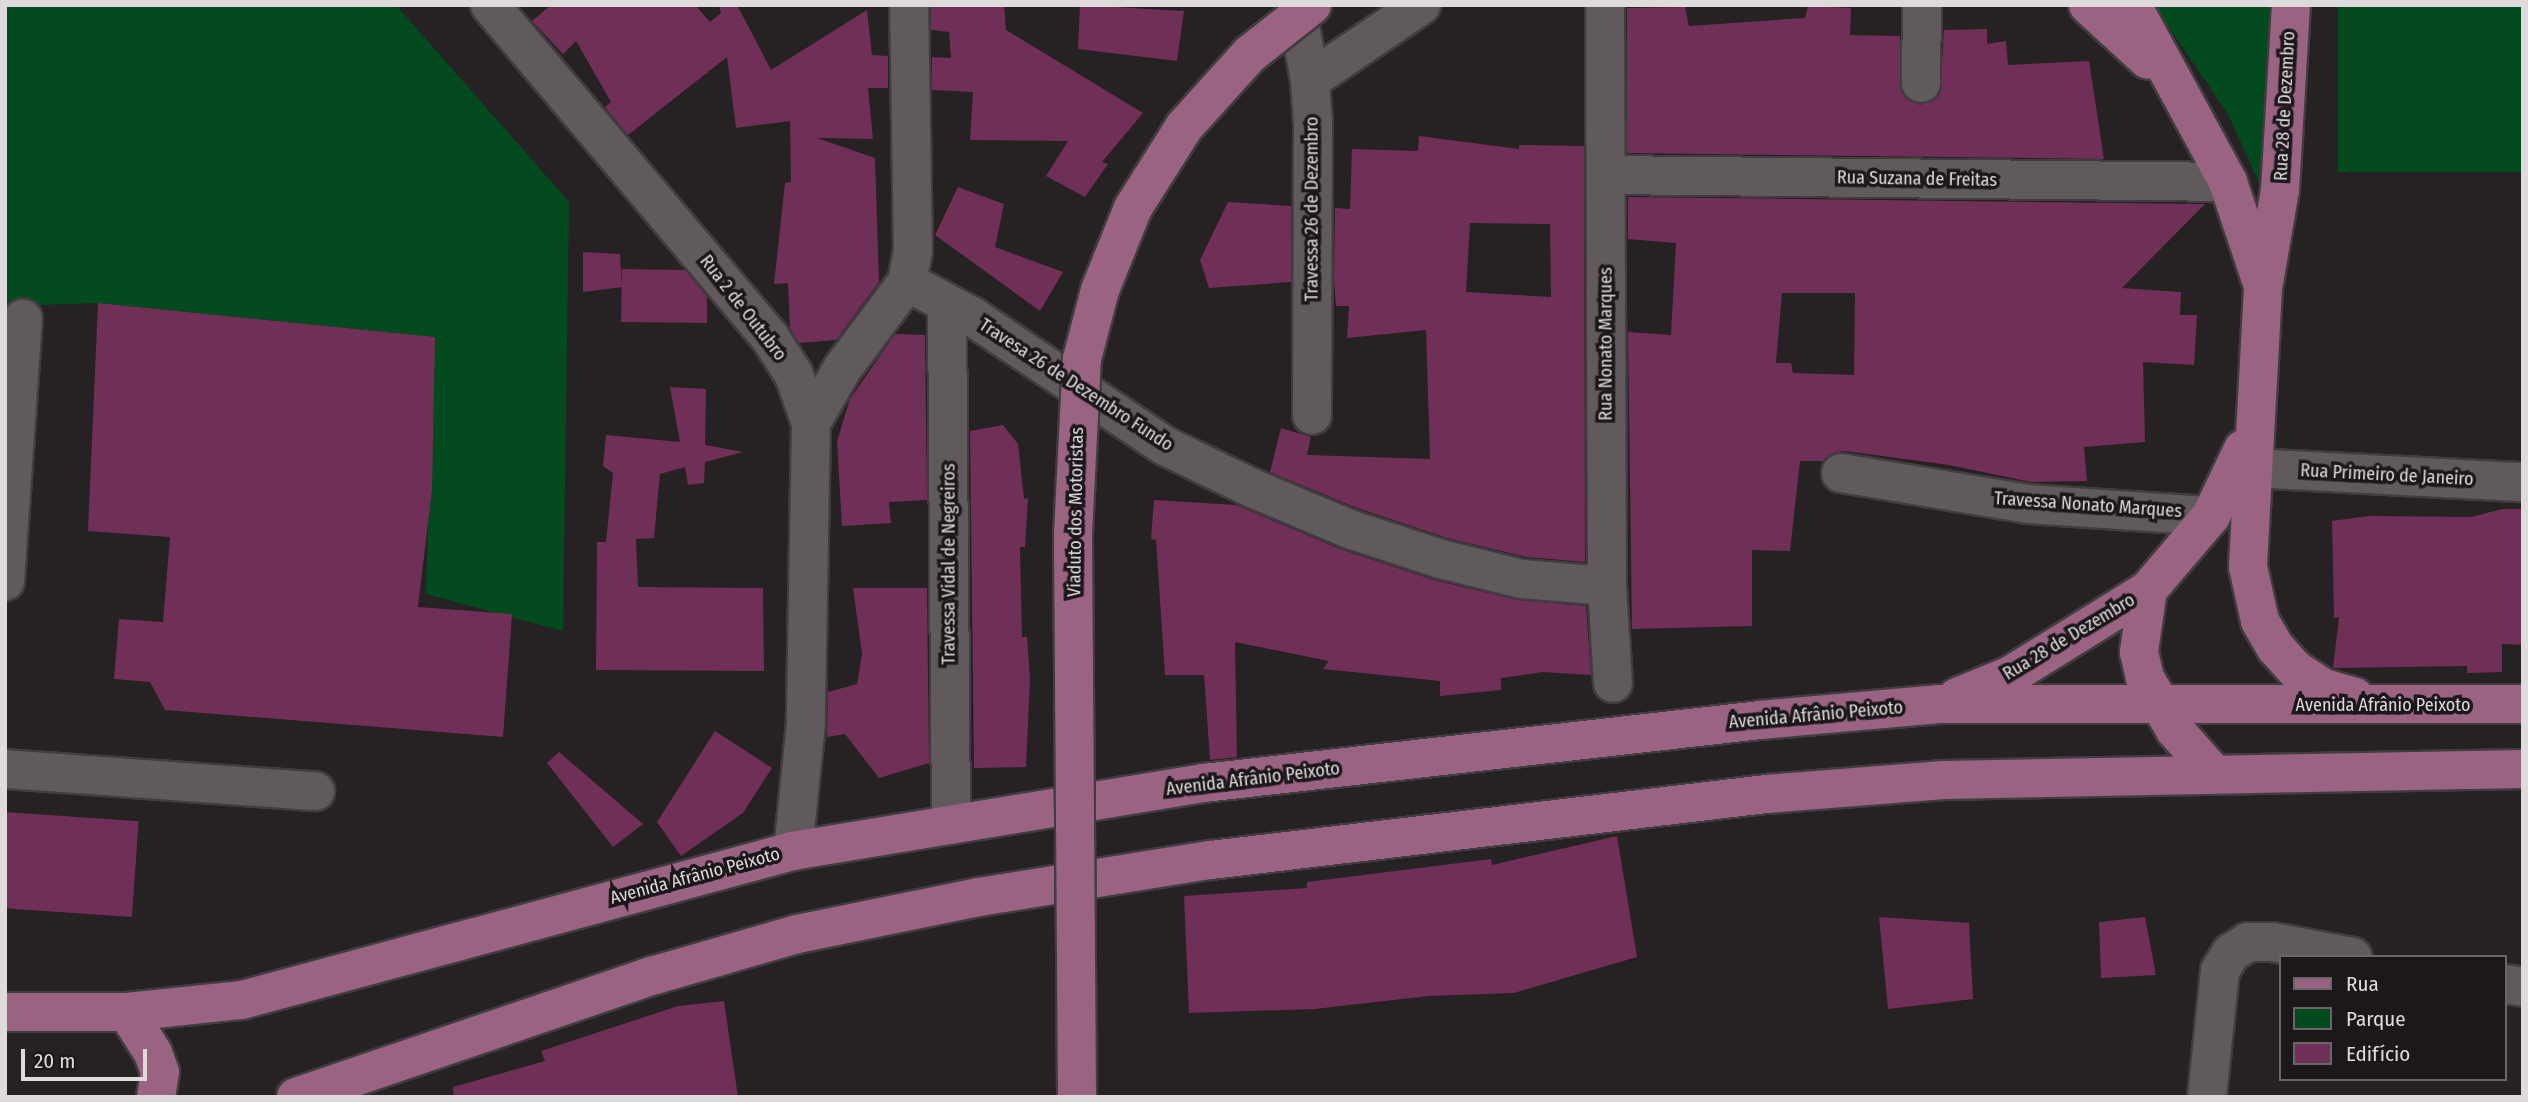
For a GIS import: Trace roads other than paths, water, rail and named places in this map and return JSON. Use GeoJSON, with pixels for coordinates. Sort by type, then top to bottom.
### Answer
{"type":"FeatureCollection","features":[{"type":"Feature","properties":{"kind":"main road","name":"Viaduto dos Motoristas"},"geometry":{"type":"LineString","coordinates":[[1077,1097],[1073,534],[1082,359],[1100,290],[1133,208],[1184,127],[1250,54],[1312,5]]}},
{"type":"Feature","properties":{"kind":"main road"},"geometry":{"type":"LineString","coordinates":[[2088,5],[2147,58],[2195,119]]}},
{"type":"Feature","properties":{"kind":"main road","name":"Rua 28 de Dezembro"},"geometry":{"type":"LineString","coordinates":[[2132,5],[2228,183],[2263,288]]}},
{"type":"Feature","properties":{"kind":"main road","name":"Rua 28 de Dezembro"},"geometry":{"type":"LineString","coordinates":[[2291,5],[2280,190],[2263,288],[2248,567],[2260,621],[2275,647],[2296,670],[2324,688],[2388,705]]}},
{"type":"Feature","properties":{"kind":"main road","name":"Rua 28 de Dezembro"},"geometry":{"type":"LineString","coordinates":[[1938,704],[2011,674],[2148,590],[2211,516],[2238,467],[2257,400]]}},
{"type":"Feature","properties":{"kind":"main road"},"geometry":{"type":"LineString","coordinates":[[2148,590],[2139,652],[2158,704],[2213,773]]}},
{"type":"Feature","properties":{"kind":"main road","name":"Avenida Afrânio Peixoto"},"geometry":{"type":"LineString","coordinates":[[5,1012],[127,1012],[242,1000],[793,850],[1204,783],[1760,720],[1938,704],[2523,705]]}},
{"type":"Feature","properties":{"kind":"main road"},"geometry":{"type":"LineString","coordinates":[[296,1097],[668,971],[797,934],[979,897],[1211,860],[1766,794],[1943,780],[2523,769]]}},
{"type":"Feature","properties":{"kind":"main road"},"geometry":{"type":"LineString","coordinates":[[127,1012],[153,1053],[160,1072],[156,1097]]}},
{"type":"Feature","properties":{"kind":"street","name":"Rua 2 de Outubro"},"geometry":{"type":"LineString","coordinates":[[490,5],[771,339],[794,375],[811,423],[806,723],[793,850]]}},
{"type":"Feature","properties":{"kind":"street"},"geometry":{"type":"LineString","coordinates":[[811,423],[842,369],[907,282],[913,252],[909,5]]}},
{"type":"Feature","properties":{"kind":"street","name":"Travessa 26 de Dezembro"},"geometry":{"type":"LineString","coordinates":[[1296,5],[1310,79],[1312,415]]}},
{"type":"Feature","properties":{"kind":"street"},"geometry":{"type":"LineString","coordinates":[[1310,79],[1421,5]]}},
{"type":"Feature","properties":{"kind":"street","name":"Rua Nonato Marques"},"geometry":{"type":"LineString","coordinates":[[1605,5],[1607,586],[1613,683]]}},
{"type":"Feature","properties":{"kind":"street"},"geometry":{"type":"LineString","coordinates":[[1921,83],[1922,5]]}},
{"type":"Feature","properties":{"kind":"street","name":"Rua Suzana de Freitas"},"geometry":{"type":"LineString","coordinates":[[1606,175],[2228,183]]}},
{"type":"Feature","properties":{"kind":"street","name":"Travesa 26 de Dezembro Fundo"},"geometry":{"type":"LineString","coordinates":[[907,282],[947,304],[1165,446],[1252,488],[1349,529],[1441,559],[1522,579],[1607,586]]}},
{"type":"Feature","properties":{"kind":"street","name":"Travessa Vidal de Negreiros"},"geometry":{"type":"LineString","coordinates":[[947,304],[951,825]]}},
{"type":"Feature","properties":{"kind":"street"},"geometry":{"type":"LineString","coordinates":[[5,582],[23,319]]}},
{"type":"Feature","properties":{"kind":"street","name":"Rua Primeiro de Janeiro"},"geometry":{"type":"LineString","coordinates":[[2252,468],[2523,482]]}},
{"type":"Feature","properties":{"kind":"street","name":"Travessa Nonato Marques"},"geometry":{"type":"LineString","coordinates":[[1841,473],[2028,504],[2211,516]]}},
{"type":"Feature","properties":{"kind":"street"},"geometry":{"type":"LineString","coordinates":[[5,769],[101,779],[315,791]]}},
{"type":"Feature","properties":{"kind":"street"},"geometry":{"type":"LineString","coordinates":[[2207,1097],[2220,971],[2231,953],[2248,942],[2272,942],[2342,955]]}}]}
